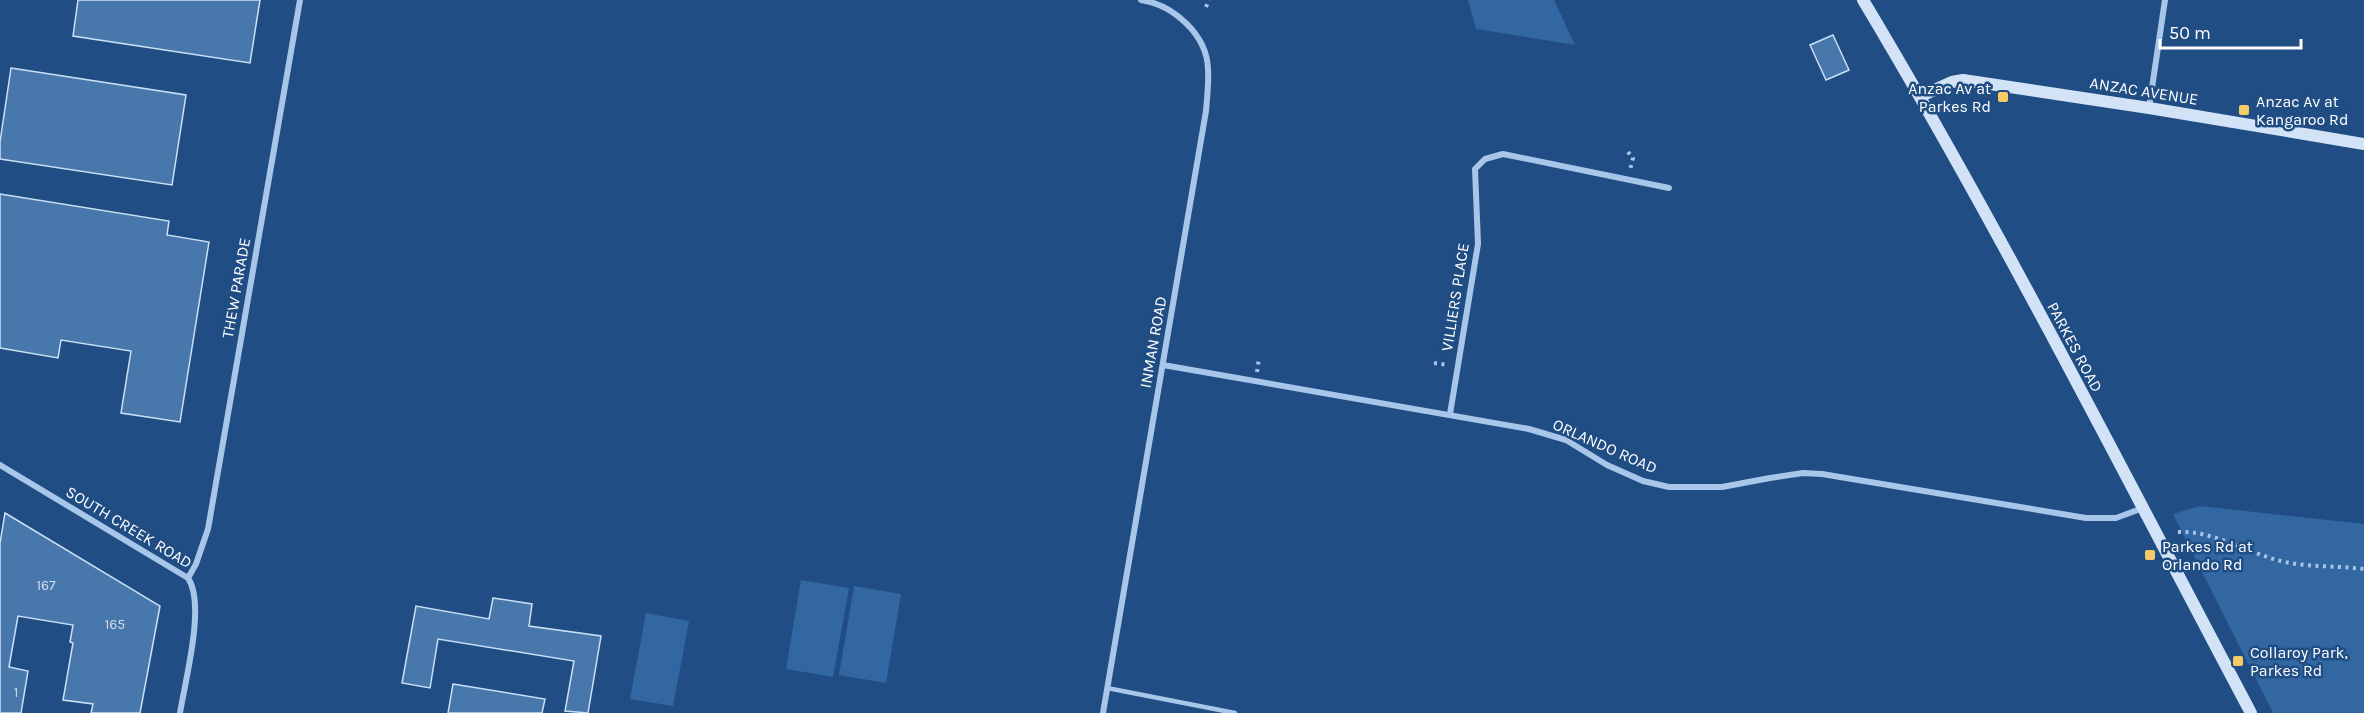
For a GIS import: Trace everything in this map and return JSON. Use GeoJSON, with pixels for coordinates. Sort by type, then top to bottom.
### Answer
{"type":"FeatureCollection","features":[{"type":"Feature","properties":{"kind":"street","name":"THEW PARADE"},"geometry":{"type":"LineString","coordinates":[[188,578],[196,564],[208,529],[300,0]]}},
{"type":"Feature","properties":{"kind":"street","name":"PARKES ROAD"},"geometry":{"type":"LineString","coordinates":[[1863,0],[1921,96],[2252,713]]}},
{"type":"Feature","properties":{"kind":"street"},"geometry":{"type":"LineString","coordinates":[[2149,108],[2165,0]]}},
{"type":"Feature","properties":{"kind":"street","name":"INMAN ROAD"},"geometry":{"type":"LineString","coordinates":[[1103,713],[1206,111],[1208,68],[1204,48],[1193,31],[1177,15],[1145,1]]}},
{"type":"Feature","properties":{"kind":"street","name":"ANZAC AVENUE"},"geometry":{"type":"LineString","coordinates":[[1921,96],[1952,82],[1963,80],[2364,144]]}},
{"type":"Feature","properties":{"kind":"street","name":"VILLIERS PLACE"},"geometry":{"type":"LineString","coordinates":[[1450,414],[1478,244],[1475,169],[1485,159],[1503,154],[1669,188]]}},
{"type":"Feature","properties":{"kind":"street","name":"ORLANDO ROAD"},"geometry":{"type":"LineString","coordinates":[[1163,365],[1529,429],[1566,440],[1607,465],[1642,481],[1669,487],[1722,487],[1803,474],[1882,484],[2086,518],[2116,518],[2143,508]]}},
{"type":"Feature","properties":{"kind":"street","name":"SOUTH CREEK ROAD"},"geometry":{"type":"LineString","coordinates":[[0,465],[188,578],[195,591],[195,618],[180,713]]}},
{"type":"Feature","properties":{"kind":"lane"},"geometry":{"type":"LineString","coordinates":[[1107,688],[1235,713]]}},
{"type":"Feature","properties":{"kind":"path"},"geometry":{"type":"LineString","coordinates":[[1206,7],[1209,0]]}},
{"type":"Feature","properties":{"kind":"path"},"geometry":{"type":"LineString","coordinates":[[1628,152],[1633,159]]}},
{"type":"Feature","properties":{"kind":"path"},"geometry":{"type":"LineString","coordinates":[[2178,532],[2203,533],[2252,553],[2290,563],[2364,569]]}},
{"type":"Feature","properties":{"kind":"shaded area"},"geometry":{"type":"Polygon","coordinates":[[[1468,0],[1554,0],[1575,45],[1476,29],[1468,0]]]}},
{"type":"Feature","properties":{"kind":"shaded area"},"geometry":{"type":"Polygon","coordinates":[[[2200,506],[2364,524],[2364,713],[2273,713],[2173,514],[2200,506]]]}},
{"type":"Feature","properties":{"kind":"shaded area"},"geometry":{"type":"Polygon","coordinates":[[[801,580],[849,588],[833,677],[786,669],[801,580]]]}},
{"type":"Feature","properties":{"kind":"shaded area"},"geometry":{"type":"Polygon","coordinates":[[[854,586],[901,594],[886,683],[839,675],[854,586]]]}},
{"type":"Feature","properties":{"kind":"shaded area"},"geometry":{"type":"Polygon","coordinates":[[[646,613],[689,621],[673,706],[630,699],[646,613]]]}},
{"type":"Feature","properties":{"kind":"building"},"geometry":{"type":"Polygon","coordinates":[[[78,0],[260,0],[250,63],[73,36],[78,0]]]}},
{"type":"Feature","properties":{"kind":"building"},"geometry":{"type":"Polygon","coordinates":[[[1833,35],[1849,70],[1826,80],[1810,45],[1833,35]]]}},
{"type":"Feature","properties":{"kind":"building"},"geometry":{"type":"Polygon","coordinates":[[[11,68],[186,95],[172,185],[0,159],[0,142],[11,68]]]}},
{"type":"Feature","properties":{"kind":"building"},"geometry":{"type":"Polygon","coordinates":[[[0,194],[169,221],[167,235],[209,242],[180,422],[121,413],[131,351],[61,340],[58,358],[0,348],[0,194]]]}},
{"type":"Feature","properties":{"kind":"building"},"geometry":{"type":"Polygon","coordinates":[[[5,513],[160,606],[140,713],[91,713],[93,704],[63,700],[73,643],[70,642],[73,625],[18,616],[9,667],[28,671],[21,713],[0,713],[0,543],[5,513]]]}},
{"type":"Feature","properties":{"kind":"building"},"geometry":{"type":"Polygon","coordinates":[[[493,598],[532,604],[529,626],[601,636],[588,713],[565,711],[574,661],[438,639],[430,688],[402,683],[416,606],[489,619],[493,598]]]}},
{"type":"Feature","properties":{"kind":"building"},"geometry":{"type":"Polygon","coordinates":[[[453,684],[545,699],[542,713],[448,713],[453,684]]]}},
{"type":"Feature","properties":{"kind":"place","name":"Anzac Av at Parkes Rd"},"geometry":{"type":"Point","coordinates":[2003,97]}},
{"type":"Feature","properties":{"kind":"place","name":"Anzac Av at Kangaroo Rd"},"geometry":{"type":"Point","coordinates":[2244,110]}},
{"type":"Feature","properties":{"kind":"place","name":"Parkes Rd at Orlando Rd"},"geometry":{"type":"Point","coordinates":[2150,555]}},
{"type":"Feature","properties":{"kind":"place","name":"Collaroy Park, Parkes Rd"},"geometry":{"type":"Point","coordinates":[2238,661]}}]}
